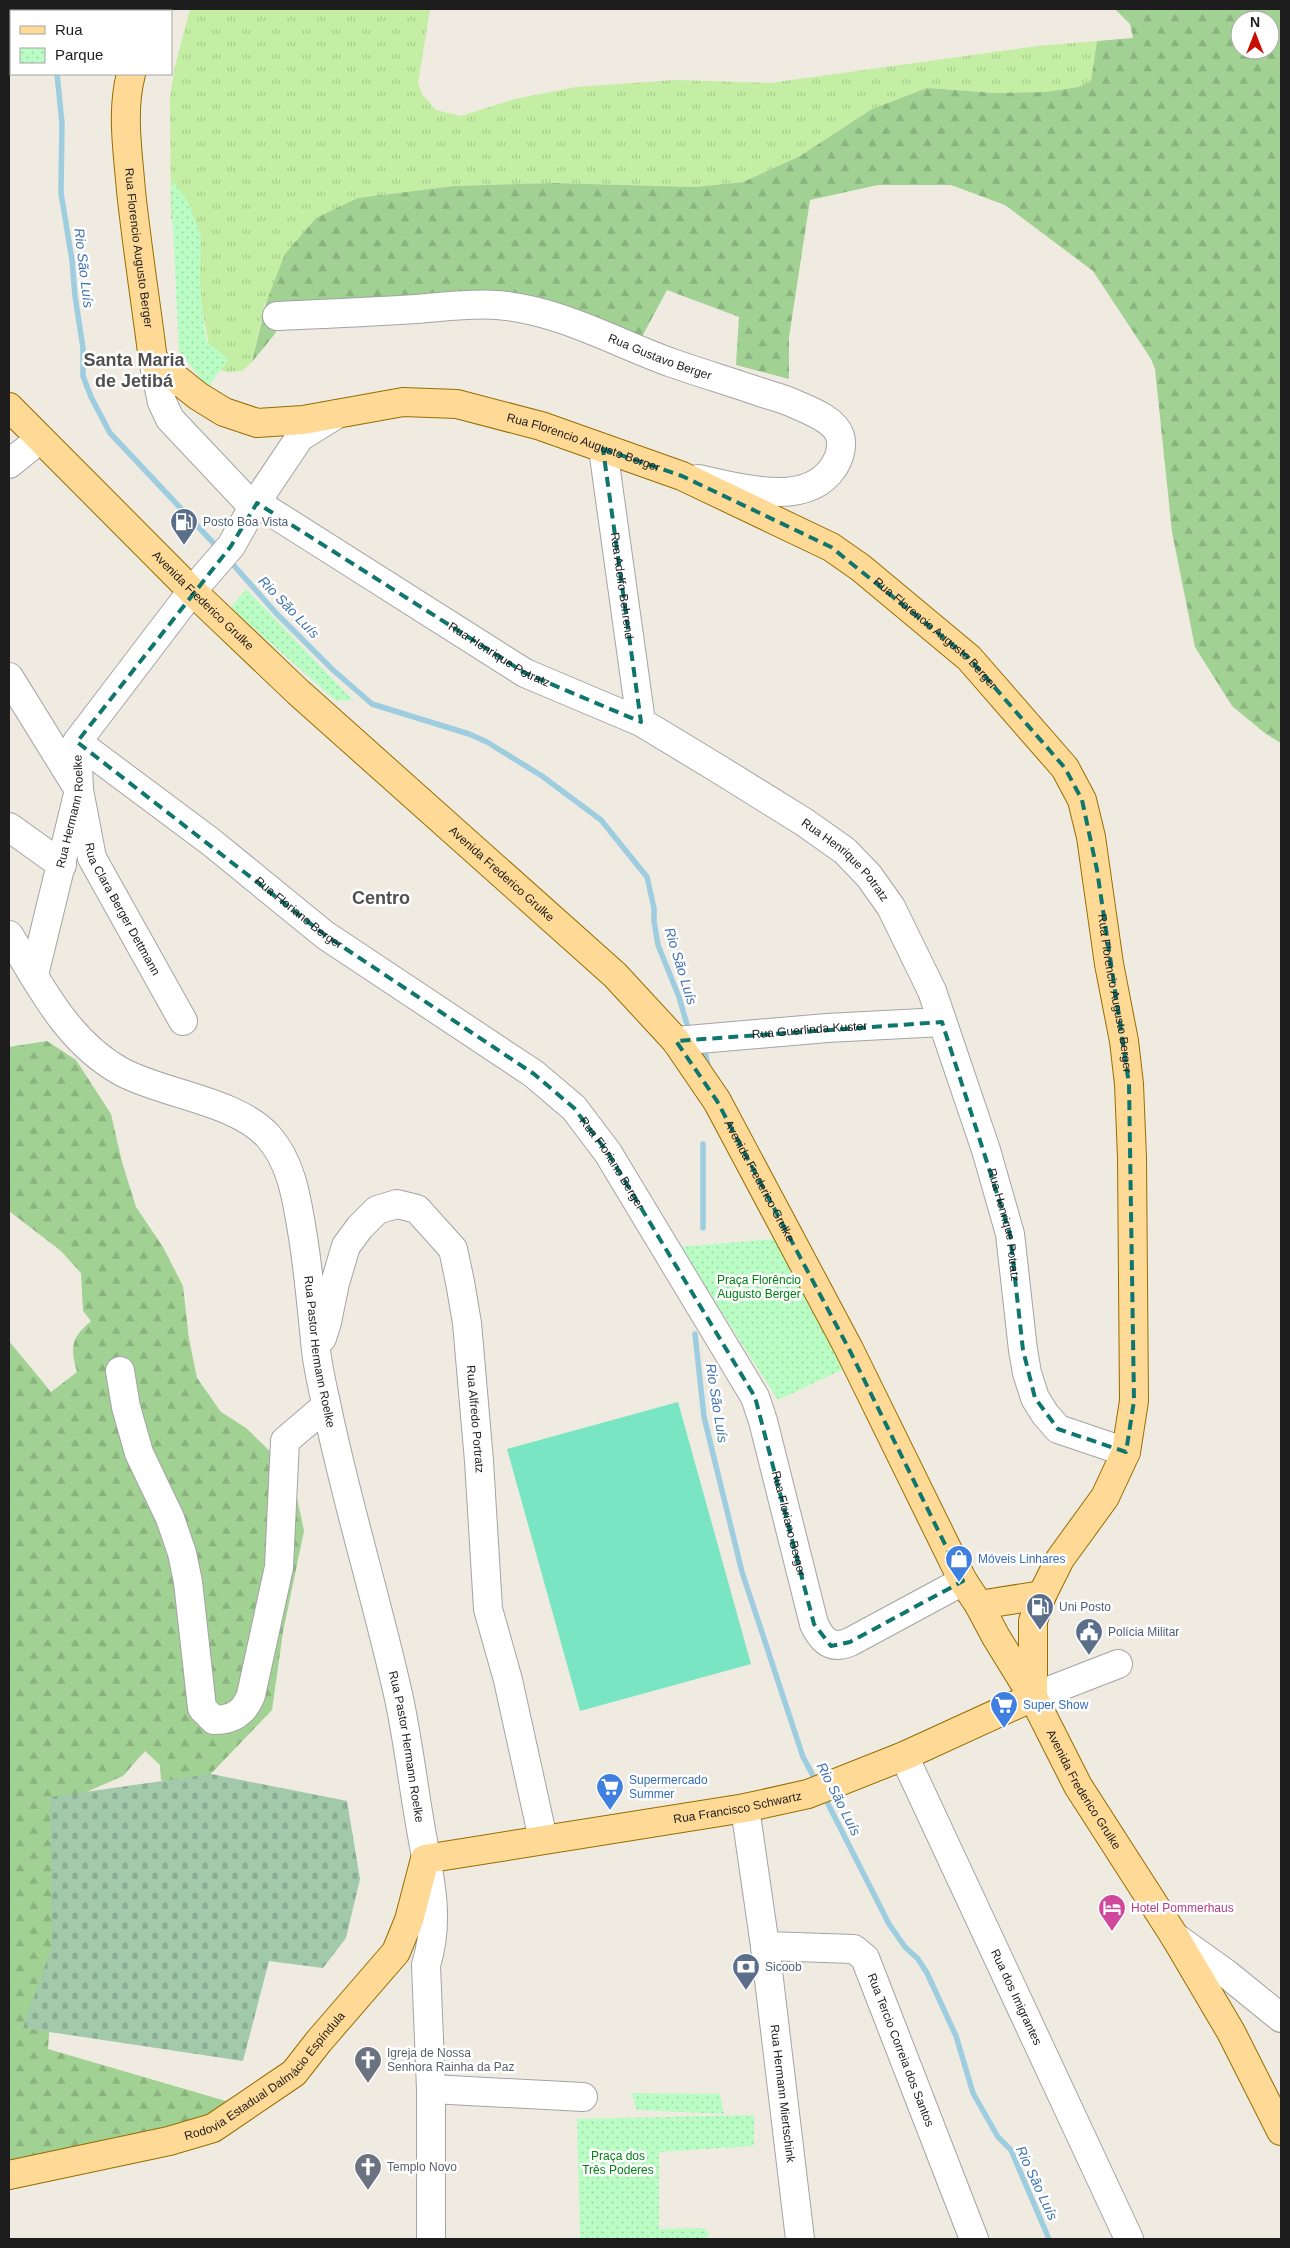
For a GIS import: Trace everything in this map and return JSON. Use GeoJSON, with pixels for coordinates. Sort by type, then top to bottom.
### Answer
{"type":"FeatureCollection","features":[{"type":"Feature","properties":{"kind":"main road","name":"Rua Florencio Augusto Berger"},"geometry":{"type":"LineString","coordinates":[[132,75],[127,90],[126,137],[153,360],[198,396],[224,412],[257,423],[303,420],[403,402],[457,404],[540,426],[682,476],[824,543],[862,568],[969,658],[1065,768],[1082,800],[1096,862],[1109,964],[1124,1041],[1129,1084],[1132,1158],[1134,1401],[1126,1452],[1105,1497],[1060,1559],[1042,1595],[1033,1621],[1033,1697]]}},
{"type":"Feature","properties":{"kind":"main road","name":"Avenida Frederico Grulke"},"geometry":{"type":"LineString","coordinates":[[9,407],[192,591],[298,692],[615,975],[676,1041],[717,1101],[849,1349],[963,1581],[1033,1697],[1078,1786],[1175,1937],[1231,2032],[1281,2131]]}},
{"type":"Feature","properties":{"kind":"main road"},"geometry":{"type":"LineString","coordinates":[[979,1605],[1042,1595]]}},
{"type":"Feature","properties":{"kind":"main road","name":"Rua Francisco Schwartz"},"geometry":{"type":"LineString","coordinates":[[425,1859],[745,1808],[808,1794],[904,1756],[1033,1697]]}},
{"type":"Feature","properties":{"kind":"main road","name":"Rodovia Estadual Dalmácio Espíndula"},"geometry":{"type":"LineString","coordinates":[[9,2175],[169,2141],[213,2128],[294,2073],[319,2041],[396,1952],[410,1920],[425,1859]]}},
{"type":"Feature","properties":{"kind":"street","name":"Rua Gustavo Berger"},"geometry":{"type":"LineString","coordinates":[[277,316],[417,309],[461,304],[497,305],[531,310],[565,319],[647,354],[796,404],[832,424],[840,436],[841,452],[828,475],[803,490],[772,492],[682,476]]}},
{"type":"Feature","properties":{"kind":"street","name":"Rua Henrique Potratz"},"geometry":{"type":"LineString","coordinates":[[153,360],[162,402],[170,419],[182,434],[255,505],[525,673],[641,722],[796,817],[845,851],[868,876],[891,907],[932,991],[986,1150],[1010,1234],[1023,1350],[1027,1373],[1035,1398],[1058,1429],[1126,1452]]}},
{"type":"Feature","properties":{"kind":"street","name":"Rua Hermann Roelke"},"geometry":{"type":"LineString","coordinates":[[34,974],[79,790],[77,742],[192,591],[231,546],[255,505],[300,437],[340,412]]}},
{"type":"Feature","properties":{"kind":"street"},"geometry":{"type":"LineString","coordinates":[[9,464],[40,439]]}},
{"type":"Feature","properties":{"kind":"street","name":"Rua Adolfo Behrend"},"geometry":{"type":"LineString","coordinates":[[603,449],[641,722]]}},
{"type":"Feature","properties":{"kind":"street"},"geometry":{"type":"LineString","coordinates":[[9,677],[79,790]]}},
{"type":"Feature","properties":{"kind":"street","name":"Rua Floriano Berger"},"geometry":{"type":"LineString","coordinates":[[77,742],[210,842],[325,935],[534,1074],[574,1108],[608,1152],[755,1397],[763,1421],[814,1624],[823,1641],[831,1646],[842,1646],[963,1581]]}},
{"type":"Feature","properties":{"kind":"street","name":"Rua Clara Berger Dettmann"},"geometry":{"type":"LineString","coordinates":[[79,790],[92,858],[183,1021]]}},
{"type":"Feature","properties":{"kind":"street"},"geometry":{"type":"LineString","coordinates":[[9,827],[62,865]]}},
{"type":"Feature","properties":{"kind":"street","name":"Rua Pastor Hermann Roelke"},"geometry":{"type":"LineString","coordinates":[[9,935],[34,974],[49,1003],[74,1034],[100,1057],[122,1072],[245,1117],[269,1137],[284,1162],[296,1192],[310,1284],[316,1353],[326,1406],[350,1513],[398,1695],[425,1859],[433,1891],[432,1947],[426,1965],[437,2089],[438,2199]]}},
{"type":"Feature","properties":{"kind":"street","name":"Rua Guerlinda Kuster"},"geometry":{"type":"LineString","coordinates":[[676,1041],[827,1028],[942,1022]]}},
{"type":"Feature","properties":{"kind":"street","name":"Rua Alfredo Portratz"},"geometry":{"type":"LineString","coordinates":[[316,1353],[328,1322],[334,1282],[346,1246],[360,1227],[377,1210],[397,1204],[417,1209],[453,1249],[460,1282],[467,1323],[479,1461],[488,1609],[508,1680],[542,1839]]}},
{"type":"Feature","properties":{"kind":"street"},"geometry":{"type":"LineString","coordinates":[[120,1371],[126,1408],[139,1453],[170,1518],[182,1553],[188,1582],[202,1708],[214,1720],[227,1720],[240,1712],[251,1695],[279,1567],[285,1441],[326,1406]]}},
{"type":"Feature","properties":{"kind":"street"},"geometry":{"type":"LineString","coordinates":[[1033,1697],[1118,1664]]}},
{"type":"Feature","properties":{"kind":"street","name":"Rua dos Imigrantes"},"geometry":{"type":"LineString","coordinates":[[904,1756],[1129,2239]]}},
{"type":"Feature","properties":{"kind":"street","name":"Rua Hermann Miertschink"},"geometry":{"type":"LineString","coordinates":[[745,1808],[765,1946],[800,2239]]}},
{"type":"Feature","properties":{"kind":"street"},"geometry":{"type":"LineString","coordinates":[[1175,1937],[1281,2018]]}},
{"type":"Feature","properties":{"kind":"street","name":"Rua Tercio Correia dos Santos"},"geometry":{"type":"LineString","coordinates":[[765,1946],[854,1949],[865,1958],[974,2239]]}},
{"type":"Feature","properties":{"kind":"street"},"geometry":{"type":"LineString","coordinates":[[437,2089],[583,2097]]}},
{"type":"Feature","properties":{"kind":"street"},"geometry":{"type":"LineString","coordinates":[[430,2239],[438,2199]]}},
{"type":"Feature","properties":{"kind":"street"},"geometry":{"type":"LineString","coordinates":[[438,2199],[446,2239]]}},
{"type":"Feature","properties":{"kind":"highlighted area"},"geometry":{"type":"Polygon","coordinates":[[[603,449],[682,476],[831,547],[969,658],[1065,768],[1082,800],[1097,870],[1129,1084],[1134,1401],[1126,1452],[1058,1429],[1035,1398],[1023,1350],[1010,1234],[942,1022],[676,1041],[717,1101],[849,1349],[963,1581],[850,1642],[831,1646],[814,1624],[755,1397],[608,1153],[574,1108],[534,1074],[325,935],[77,742],[231,546],[257,503],[525,673],[641,722],[603,449]]]}},
{"type":"Feature","properties":{"kind":"green space"},"geometry":{"type":"Polygon","coordinates":[[[190,9],[430,9],[418,83],[422,94],[436,110],[461,116],[515,99],[576,87],[675,80],[770,83],[1038,46],[1097,41],[1091,81],[1078,87],[1046,92],[995,93],[927,88],[872,109],[800,156],[743,182],[695,187],[553,183],[454,186],[358,198],[265,303],[252,362],[242,371],[226,372],[213,366],[185,220],[171,219],[170,98],[175,66],[190,9]]]}},
{"type":"Feature","properties":{"kind":"green space"},"geometry":{"type":"Polygon","coordinates":[[[1115,9],[1281,9],[1281,743],[1266,734],[1232,706],[1195,647],[1172,532],[1155,369],[1151,359],[1093,271],[1005,205],[951,185],[878,185],[810,200],[789,337],[789,379],[736,365],[739,317],[667,290],[637,346],[511,311],[289,312],[274,335],[252,362],[266,303],[285,254],[316,218],[358,198],[454,186],[553,183],[695,187],[743,182],[800,156],[872,109],[927,88],[995,93],[1046,92],[1078,87],[1091,81],[1097,41],[1133,38],[1130,24],[1115,9]]]}},
{"type":"Feature","properties":{"kind":"green space"},"geometry":{"type":"Polygon","coordinates":[[[174,182],[189,204],[201,237],[200,279],[203,320],[207,342],[229,359],[208,387],[179,352],[171,186],[174,182]]]}},
{"type":"Feature","properties":{"kind":"green space"},"geometry":{"type":"Polygon","coordinates":[[[246,589],[353,700],[336,701],[231,608],[246,589]]]}},
{"type":"Feature","properties":{"kind":"green space"},"geometry":{"type":"Polygon","coordinates":[[[47,1041],[76,1060],[111,1114],[122,1162],[136,1207],[163,1247],[183,1286],[189,1339],[197,1378],[221,1412],[246,1428],[292,1473],[304,1531],[283,1632],[272,1710],[202,1783],[176,1787],[161,1780],[160,1765],[145,1751],[123,1776],[77,1796],[51,2008],[48,2049],[236,2104],[217,2114],[175,2128],[9,2161],[9,1341],[51,1392],[77,1372],[73,1356],[74,1344],[79,1333],[91,1321],[83,1311],[81,1273],[61,1251],[9,1211],[9,1047],[47,1041]]]}},
{"type":"Feature","properties":{"kind":"green space","name":"Praça Florêncio Augusto Berger"},"geometry":{"type":"Polygon","coordinates":[[[784,1238],[850,1366],[778,1400],[680,1247],[784,1238]]]}},
{"type":"Feature","properties":{"kind":"green space"},"geometry":{"type":"Polygon","coordinates":[[[678,1402],[751,1664],[580,1711],[507,1449],[678,1402]]]}},
{"type":"Feature","properties":{"kind":"green space"},"geometry":{"type":"Polygon","coordinates":[[[211,1774],[347,1801],[360,1879],[346,1938],[323,1968],[269,1961],[243,2061],[23,2028],[52,1946],[50,1797],[211,1774]]]}},
{"type":"Feature","properties":{"kind":"green space"},"geometry":{"type":"Polygon","coordinates":[[[632,2093],[720,2094],[724,2114],[636,2110],[632,2093]]]}},
{"type":"Feature","properties":{"kind":"green space","name":"Praça dos Três Poderes"},"geometry":{"type":"Polygon","coordinates":[[[754,2115],[754,2146],[659,2152],[659,2229],[704,2228],[710,2235],[704,2239],[580,2239],[577,2119],[754,2115]]]}},
{"type":"Feature","properties":{"kind":"waterway","name":"Rio São Luís"},"geometry":{"type":"LineString","coordinates":[[57,75],[62,123],[61,193],[83,348],[83,376],[91,397],[110,433],[220,550]]}},
{"type":"Feature","properties":{"kind":"waterway","name":"Rio São Luís"},"geometry":{"type":"LineString","coordinates":[[229,560],[276,613],[333,670],[372,704],[469,734],[487,742],[542,776],[601,820],[647,877],[654,908],[658,945],[679,997],[688,1028]]}},
{"type":"Feature","properties":{"kind":"waterway","name":"Rio São Luís"},"geometry":{"type":"LineString","coordinates":[[705,1052],[709,1070]]}},
{"type":"Feature","properties":{"kind":"waterway","name":"Rio São Luís"},"geometry":{"type":"LineString","coordinates":[[703,1144],[703,1228]]}},
{"type":"Feature","properties":{"kind":"waterway","name":"Rio São Luís"},"geometry":{"type":"LineString","coordinates":[[695,1334],[704,1417],[742,1572],[803,1757],[817,1783]]}},
{"type":"Feature","properties":{"kind":"waterway","name":"Rio São Luís"},"geometry":{"type":"LineString","coordinates":[[824,1796],[889,1924],[927,1973],[956,2036],[973,2093],[998,2137],[1011,2150],[1049,2239]]}},
{"type":"Feature","properties":{"kind":"place","name":"Posto Boa Vista"},"geometry":{"type":"Point","coordinates":[184,546]}},
{"type":"Feature","properties":{"kind":"place","name":"Móveis Linhares"},"geometry":{"type":"Point","coordinates":[959,1583]}},
{"type":"Feature","properties":{"kind":"place","name":"Uni Posto"},"geometry":{"type":"Point","coordinates":[1040,1631]}},
{"type":"Feature","properties":{"kind":"place","name":"Polícia Militar"},"geometry":{"type":"Point","coordinates":[1089,1656]}},
{"type":"Feature","properties":{"kind":"place","name":"Super Show"},"geometry":{"type":"Point","coordinates":[1004,1729]}},
{"type":"Feature","properties":{"kind":"place","name":"Supermercado Summer"},"geometry":{"type":"Point","coordinates":[610,1811]}},
{"type":"Feature","properties":{"kind":"place","name":"Hotel Pommerhaus"},"geometry":{"type":"Point","coordinates":[1112,1932]}},
{"type":"Feature","properties":{"kind":"place","name":"Sicoob"},"geometry":{"type":"Point","coordinates":[746,1991]}},
{"type":"Feature","properties":{"kind":"place","name":"Igreja de Nossa Senhora Rainha da Paz"},"geometry":{"type":"Point","coordinates":[368,2084]}},
{"type":"Feature","properties":{"kind":"place","name":"Templo Novo"},"geometry":{"type":"Point","coordinates":[368,2191]}},
{"type":"Feature","properties":{"kind":"district","name":"Santa Maria de Jetibá"},"geometry":{"type":"Point","coordinates":[134,370]}},
{"type":"Feature","properties":{"kind":"district","name":"Centro"},"geometry":{"type":"Point","coordinates":[381,898]}}]}
